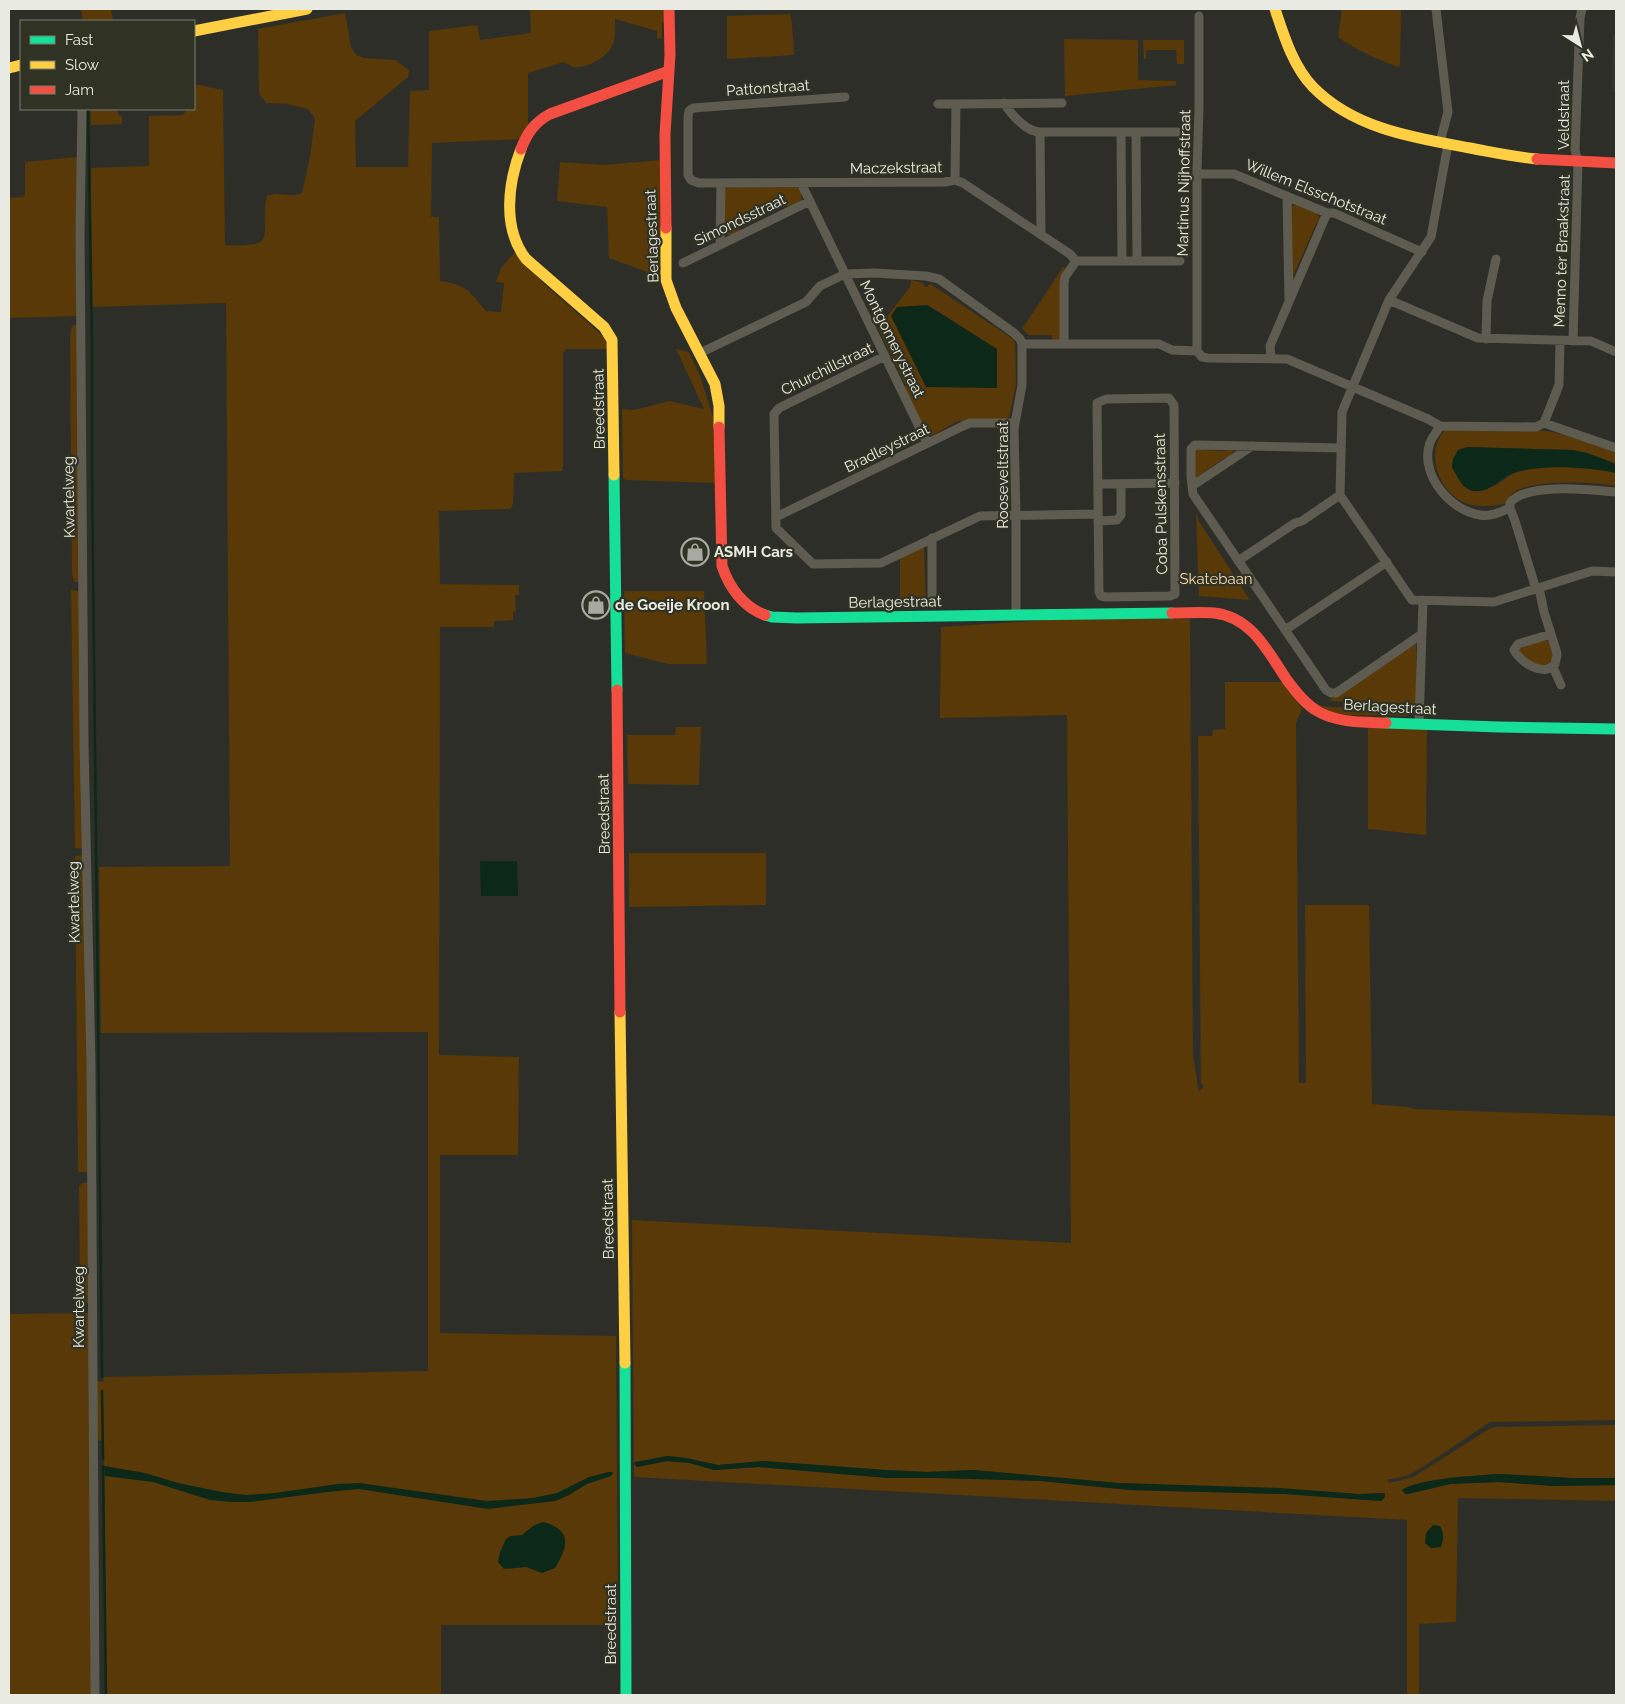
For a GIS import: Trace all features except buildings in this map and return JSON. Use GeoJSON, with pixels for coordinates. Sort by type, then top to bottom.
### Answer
{"type":"FeatureCollection","features":[{"type":"Feature","properties":{"kind":"street"},"geometry":{"type":"LineString","coordinates":[[195,31],[307,9]]}},
{"type":"Feature","properties":{"kind":"street","name":"Berlagestraat"},"geometry":{"type":"LineString","coordinates":[[670,9],[665,134],[666,280],[676,308],[715,384],[719,406],[722,566],[732,588],[744,602],[760,613],[772,617],[788,618],[1016,614],[1100,615],[1203,612],[1228,616],[1247,626],[1256,634],[1302,700],[1327,717],[1345,721],[1616,729]]}},
{"type":"Feature","properties":{"kind":"street"},"geometry":{"type":"LineString","coordinates":[[1275,9],[1284,36],[1305,78],[1320,93],[1346,112],[1375,125],[1444,143],[1520,157],[1616,163]]}},
{"type":"Feature","properties":{"kind":"street"},"geometry":{"type":"LineString","coordinates":[[1436,9],[1448,112],[1433,230],[1422,252],[1389,300],[1342,412],[1340,495],[1412,600],[1494,602],[1592,571],[1616,572]]}},
{"type":"Feature","properties":{"kind":"street","name":"Veldstraat"},"geometry":{"type":"LineString","coordinates":[[1578,162],[1575,150],[1580,18],[1582,9]]}},
{"type":"Feature","properties":{"kind":"street","name":"Martinus Nijhoffstraat"},"geometry":{"type":"LineString","coordinates":[[1197,351],[1199,16]]}},
{"type":"Feature","properties":{"kind":"street","name":"Breedstraat"},"geometry":{"type":"LineString","coordinates":[[626,1695],[626,1449],[620,1104],[614,349],[612,340],[604,327],[526,259],[519,250],[513,237],[511,189],[522,144],[529,132],[542,118],[669,71]]}},
{"type":"Feature","properties":{"kind":"street","name":"Pattonstraat"},"geometry":{"type":"LineString","coordinates":[[692,108],[845,97]]}},
{"type":"Feature","properties":{"kind":"street"},"geometry":{"type":"LineString","coordinates":[[1004,103],[1013,117],[1035,132],[1177,132]]}},
{"type":"Feature","properties":{"kind":"street"},"geometry":{"type":"LineString","coordinates":[[938,104],[1062,103]]}},
{"type":"Feature","properties":{"kind":"street"},"geometry":{"type":"LineString","coordinates":[[955,180],[956,104]]}},
{"type":"Feature","properties":{"kind":"street","name":"Maczekstraat"},"geometry":{"type":"LineString","coordinates":[[692,108],[689,111],[688,117],[688,175],[694,183],[945,182],[955,180],[963,183],[1070,254],[1076,261]]}},
{"type":"Feature","properties":{"kind":"street","name":"Kwartelweg"},"geometry":{"type":"LineString","coordinates":[[82,110],[80,232],[84,735],[91,1075],[95,1695]]}},
{"type":"Feature","properties":{"kind":"street"},"geometry":{"type":"LineString","coordinates":[[1040,132],[1041,235]]}},
{"type":"Feature","properties":{"kind":"street"},"geometry":{"type":"LineString","coordinates":[[1121,132],[1122,261]]}},
{"type":"Feature","properties":{"kind":"street"},"geometry":{"type":"LineString","coordinates":[[1136,132],[1137,261]]}},
{"type":"Feature","properties":{"kind":"street","name":"Menno ter Braakstraat"},"geometry":{"type":"LineString","coordinates":[[1573,341],[1578,162]]}},
{"type":"Feature","properties":{"kind":"street","name":"Willem Elsschotstraat"},"geometry":{"type":"LineString","coordinates":[[1197,174],[1234,174],[1327,213],[1334,213],[1422,252]]}},
{"type":"Feature","properties":{"kind":"street"},"geometry":{"type":"LineString","coordinates":[[720,245],[721,183]]}},
{"type":"Feature","properties":{"kind":"street","name":"Simondsstraat"},"geometry":{"type":"LineString","coordinates":[[801,183],[845,274]]}},
{"type":"Feature","properties":{"kind":"street"},"geometry":{"type":"LineString","coordinates":[[1287,197],[1289,303]]}},
{"type":"Feature","properties":{"kind":"street","name":"Simondsstraat"},"geometry":{"type":"LineString","coordinates":[[683,263],[810,201]]}},
{"type":"Feature","properties":{"kind":"street"},"geometry":{"type":"LineString","coordinates":[[1271,358],[1270,346],[1327,213]]}},
{"type":"Feature","properties":{"kind":"street"},"geometry":{"type":"LineString","coordinates":[[1486,339],[1487,301],[1496,260]]}},
{"type":"Feature","properties":{"kind":"street"},"geometry":{"type":"LineString","coordinates":[[1064,344],[1064,283],[1065,277],[1076,261],[1180,261]]}},
{"type":"Feature","properties":{"kind":"street"},"geometry":{"type":"LineString","coordinates":[[700,353],[806,302],[820,286],[845,274],[874,273],[926,276],[939,279],[1014,333],[1022,344],[1159,344],[1172,350],[1197,351],[1202,357],[1208,358],[1286,359],[1428,419],[1440,426],[1536,427],[1544,423],[1559,385],[1560,341]]}},
{"type":"Feature","properties":{"kind":"street","name":"Montgomerystraat"},"geometry":{"type":"LineString","coordinates":[[845,274],[927,443]]}},
{"type":"Feature","properties":{"kind":"street"},"geometry":{"type":"LineString","coordinates":[[1389,300],[1478,338],[1591,341],[1616,352]]}},
{"type":"Feature","properties":{"kind":"street","name":"Rooseveltstraat"},"geometry":{"type":"LineString","coordinates":[[1016,614],[1014,423],[1022,385],[1022,344]]}},
{"type":"Feature","properties":{"kind":"street","name":"Churchillstraat"},"geometry":{"type":"LineString","coordinates":[[885,356],[779,408],[774,414],[776,528],[813,564],[881,563],[980,516],[1098,517],[1117,520],[1121,515],[1121,484]]}},
{"type":"Feature","properties":{"kind":"street","name":"Coba Pulskensstraat"},"geometry":{"type":"LineString","coordinates":[[1098,484],[1097,403],[1106,399],[1166,398],[1171,400],[1174,405],[1175,594],[1161,596],[1101,596],[1099,592],[1098,517]]}},
{"type":"Feature","properties":{"kind":"street","name":"Bradleystraat"},"geometry":{"type":"LineString","coordinates":[[776,517],[970,423],[1014,423]]}},
{"type":"Feature","properties":{"kind":"street"},"geometry":{"type":"LineString","coordinates":[[1544,423],[1616,448]]}},
{"type":"Feature","properties":{"kind":"street"},"geometry":{"type":"LineString","coordinates":[[1440,426],[1429,446],[1428,459],[1431,473],[1439,489],[1451,501],[1467,511],[1480,515],[1499,513],[1510,508]]}},
{"type":"Feature","properties":{"kind":"street","name":"Coba Pulskensstraat"},"geometry":{"type":"LineString","coordinates":[[1192,486],[1192,447],[1199,445],[1252,446]]}},
{"type":"Feature","properties":{"kind":"street"},"geometry":{"type":"LineString","coordinates":[[1342,448],[1252,446],[1192,486],[1193,494],[1326,690],[1336,693],[1422,634]]}},
{"type":"Feature","properties":{"kind":"street"},"geometry":{"type":"LineString","coordinates":[[1098,517],[1098,484],[1175,482]]}},
{"type":"Feature","properties":{"kind":"street"},"geometry":{"type":"LineString","coordinates":[[1551,634],[1518,644],[1514,650],[1519,658],[1529,665],[1540,669],[1548,670],[1557,661],[1557,655],[1538,588],[1510,508],[1510,503],[1518,496],[1552,489],[1582,488],[1616,492]]}},
{"type":"Feature","properties":{"kind":"street"},"geometry":{"type":"LineString","coordinates":[[1238,561],[1340,495]]}},
{"type":"Feature","properties":{"kind":"street"},"geometry":{"type":"LineString","coordinates":[[932,538],[932,596]]}},
{"type":"Feature","properties":{"kind":"street"},"geometry":{"type":"LineString","coordinates":[[1285,630],[1387,562]]}},
{"type":"Feature","properties":{"kind":"street"},"geometry":{"type":"LineString","coordinates":[[1419,724],[1423,600]]}},
{"type":"Feature","properties":{"kind":"street"},"geometry":{"type":"LineString","coordinates":[[1553,667],[1561,685]]}},
{"type":"Feature","properties":{"kind":"shaded area"},"geometry":{"type":"Polygon","coordinates":[[[1613,35],[1616,35],[1616,92],[1612,91],[1613,35]]]}},
{"type":"Feature","properties":{"kind":"shaded area"},"geometry":{"type":"Polygon","coordinates":[[[927,305],[997,349],[997,388],[926,387],[891,316],[897,307],[927,305]]]}},
{"type":"Feature","properties":{"kind":"shaded area"},"geometry":{"type":"Polygon","coordinates":[[[1467,447],[1572,450],[1587,453],[1616,464],[1616,473],[1562,467],[1532,469],[1519,471],[1484,490],[1474,491],[1464,485],[1452,467],[1453,459],[1458,450],[1467,447]]]}},
{"type":"Feature","properties":{"kind":"shaded area"},"geometry":{"type":"Polygon","coordinates":[[[480,861],[517,861],[518,896],[481,896],[480,861]]]}},
{"type":"Feature","properties":{"kind":"shaded area"},"geometry":{"type":"Polygon","coordinates":[[[667,1456],[718,1465],[764,1461],[927,1472],[973,1470],[1118,1483],[1279,1488],[1359,1494],[1385,1493],[1385,1497],[1381,1501],[1284,1494],[1130,1490],[1041,1481],[888,1478],[759,1467],[714,1470],[690,1463],[667,1461],[637,1467],[634,1464],[635,1462],[667,1456]]]}},
{"type":"Feature","properties":{"kind":"shaded area"},"geometry":{"type":"Polygon","coordinates":[[[104,1466],[145,1473],[178,1483],[222,1492],[246,1495],[359,1483],[487,1501],[533,1498],[557,1493],[589,1477],[609,1472],[613,1473],[611,1476],[587,1484],[555,1501],[488,1509],[359,1489],[250,1502],[210,1500],[153,1482],[105,1476],[104,1466]]]}},
{"type":"Feature","properties":{"kind":"shaded area"},"geometry":{"type":"Polygon","coordinates":[[[1500,1474],[1571,1478],[1616,1478],[1616,1485],[1553,1486],[1499,1482],[1450,1484],[1408,1494],[1405,1494],[1402,1490],[1409,1486],[1434,1480],[1500,1474]]]}},
{"type":"Feature","properties":{"kind":"shaded area"},"geometry":{"type":"Polygon","coordinates":[[[542,1522],[559,1529],[565,1540],[563,1553],[555,1568],[542,1573],[526,1567],[504,1569],[498,1562],[506,1539],[511,1536],[522,1535],[533,1526],[542,1522]]]}},
{"type":"Feature","properties":{"kind":"shaded area"},"geometry":{"type":"Polygon","coordinates":[[[1433,1525],[1440,1526],[1442,1531],[1441,1547],[1431,1548],[1425,1543],[1426,1533],[1433,1525]]]}},
{"type":"Feature","properties":{"kind":"green space"},"geometry":{"type":"Polygon","coordinates":[[[81,9],[111,9],[113,20],[83,20],[81,9]]]}},
{"type":"Feature","properties":{"kind":"green space"},"geometry":{"type":"Polygon","coordinates":[[[530,9],[665,9],[666,20],[662,23],[662,38],[657,39],[657,31],[615,19],[615,36],[612,46],[607,54],[598,60],[583,67],[571,66],[564,62],[528,73],[528,132],[523,139],[432,143],[431,217],[439,217],[440,281],[467,290],[486,311],[501,312],[504,283],[496,282],[501,268],[515,252],[542,282],[604,337],[609,349],[566,349],[563,353],[562,471],[514,473],[513,504],[510,509],[439,511],[440,584],[519,585],[519,595],[515,595],[516,611],[513,612],[513,620],[494,621],[494,627],[440,627],[439,1055],[519,1057],[518,1155],[440,1155],[440,1333],[616,1336],[618,1625],[441,1625],[441,1695],[106,1695],[104,1441],[90,1440],[92,1695],[9,1695],[9,1314],[89,1313],[89,1379],[103,1382],[104,1377],[428,1371],[428,1032],[101,1033],[99,867],[230,866],[226,303],[92,307],[91,168],[149,166],[149,116],[183,115],[186,110],[195,110],[195,84],[223,90],[225,245],[255,244],[261,241],[264,236],[267,196],[302,193],[310,157],[315,118],[308,109],[287,104],[266,103],[259,93],[258,29],[345,13],[351,47],[356,55],[364,58],[395,60],[409,70],[408,77],[355,121],[356,167],[408,167],[410,91],[429,90],[429,31],[477,25],[480,40],[531,33],[530,9]]]}},
{"type":"Feature","properties":{"kind":"green space"},"geometry":{"type":"Polygon","coordinates":[[[1342,9],[1401,9],[1400,66],[1398,67],[1367,54],[1338,37],[1342,9]]]}},
{"type":"Feature","properties":{"kind":"green space"},"geometry":{"type":"Polygon","coordinates":[[[790,14],[794,55],[727,59],[727,16],[790,14]]]}},
{"type":"Feature","properties":{"kind":"green space"},"geometry":{"type":"Polygon","coordinates":[[[1064,39],[1138,40],[1138,80],[1176,81],[1176,85],[1065,96],[1064,39]]]}},
{"type":"Feature","properties":{"kind":"green space"},"geometry":{"type":"Polygon","coordinates":[[[1143,40],[1184,40],[1184,64],[1177,64],[1176,50],[1146,50],[1146,59],[1144,59],[1143,40]]]}},
{"type":"Feature","properties":{"kind":"green space"},"geometry":{"type":"Polygon","coordinates":[[[90,110],[116,110],[119,115],[122,116],[122,124],[91,125],[90,110]]]}},
{"type":"Feature","properties":{"kind":"green space"},"geometry":{"type":"Polygon","coordinates":[[[78,157],[80,316],[9,318],[9,198],[23,197],[25,195],[25,162],[78,157]]]}},
{"type":"Feature","properties":{"kind":"green space"},"geometry":{"type":"Polygon","coordinates":[[[661,160],[661,277],[609,258],[607,207],[557,201],[560,162],[604,165],[661,160]]]}},
{"type":"Feature","properties":{"kind":"green space"},"geometry":{"type":"Polygon","coordinates":[[[795,186],[801,192],[801,200],[788,208],[785,202],[738,225],[740,231],[730,236],[725,233],[725,189],[728,187],[795,186]]]}},
{"type":"Feature","properties":{"kind":"green space"},"geometry":{"type":"Polygon","coordinates":[[[1295,204],[1316,213],[1320,218],[1293,276],[1294,279],[1291,278],[1291,208],[1295,204]]]}},
{"type":"Feature","properties":{"kind":"green space"},"geometry":{"type":"Polygon","coordinates":[[[1063,267],[1066,269],[1060,281],[1059,340],[1052,341],[1052,335],[1029,335],[1022,329],[1063,267]]]}},
{"type":"Feature","properties":{"kind":"green space"},"geometry":{"type":"Polygon","coordinates":[[[911,280],[924,283],[923,286],[928,287],[929,284],[932,285],[1013,339],[1015,343],[1016,384],[1009,417],[1006,419],[961,422],[960,420],[933,435],[925,431],[903,387],[906,386],[878,328],[910,287],[911,280]],[[936,310],[997,388],[996,349],[936,310]]]}},
{"type":"Feature","properties":{"kind":"green space"},"geometry":{"type":"Polygon","coordinates":[[[73,325],[80,325],[82,582],[74,582],[72,574],[70,337],[73,325]]]}},
{"type":"Feature","properties":{"kind":"green space"},"geometry":{"type":"Polygon","coordinates":[[[676,349],[689,352],[700,376],[713,417],[715,483],[626,480],[623,478],[622,409],[633,410],[669,401],[704,409],[676,349]]]}},
{"type":"Feature","properties":{"kind":"green space"},"geometry":{"type":"Polygon","coordinates":[[[1530,429],[1553,432],[1616,453],[1616,464],[1587,453],[1572,450],[1467,447],[1458,451],[1452,467],[1463,486],[1491,487],[1517,472],[1529,469],[1566,467],[1616,473],[1616,486],[1593,483],[1549,483],[1535,485],[1514,492],[1505,504],[1484,506],[1463,502],[1454,497],[1441,480],[1435,459],[1439,439],[1445,430],[1530,429]]]}},
{"type":"Feature","properties":{"kind":"green space"},"geometry":{"type":"Polygon","coordinates":[[[1202,448],[1203,450],[1227,451],[1227,449],[1232,450],[1233,454],[1197,478],[1195,477],[1194,453],[1202,448]]]}},
{"type":"Feature","properties":{"kind":"green space","name":"Skatebaan"},"geometry":{"type":"Polygon","coordinates":[[[1196,513],[1200,523],[1250,600],[1199,596],[1196,513]]]}},
{"type":"Feature","properties":{"kind":"green space"},"geometry":{"type":"Polygon","coordinates":[[[924,547],[926,605],[900,605],[900,558],[924,547]]]}},
{"type":"Feature","properties":{"kind":"green space"},"geometry":{"type":"Polygon","coordinates":[[[71,590],[83,592],[85,849],[75,848],[71,590]]]}},
{"type":"Feature","properties":{"kind":"green space"},"geometry":{"type":"Polygon","coordinates":[[[624,591],[704,591],[707,664],[668,664],[625,653],[624,591]]]}},
{"type":"Feature","properties":{"kind":"green space"},"geometry":{"type":"Polygon","coordinates":[[[1066,619],[1190,619],[1193,1055],[1199,1092],[1204,1086],[1201,1083],[1198,736],[1212,736],[1213,730],[1225,729],[1225,682],[1284,682],[1302,709],[1296,723],[1299,1083],[1306,1083],[1305,905],[1369,905],[1372,1104],[1414,1109],[1616,1116],[1616,1420],[1490,1422],[1418,1470],[1406,1476],[1387,1480],[1390,1483],[1413,1477],[1489,1429],[1496,1427],[1616,1425],[1616,1478],[1571,1478],[1500,1474],[1447,1478],[1412,1485],[1408,1494],[1450,1484],[1499,1482],[1553,1486],[1616,1485],[1616,1501],[1458,1498],[1456,1622],[1419,1624],[1419,1695],[1407,1695],[1407,1520],[634,1477],[632,1220],[1071,1243],[1067,715],[940,718],[941,627],[1066,619]],[[667,1456],[637,1467],[667,1461],[690,1463],[714,1470],[759,1467],[888,1478],[1041,1481],[1130,1490],[1284,1494],[1381,1501],[1385,1497],[1385,1493],[1359,1494],[1118,1483],[973,1470],[927,1472],[764,1461],[718,1465],[667,1456]]]}},
{"type":"Feature","properties":{"kind":"green space"},"geometry":{"type":"Polygon","coordinates":[[[1543,640],[1549,641],[1553,652],[1552,662],[1545,666],[1532,663],[1518,649],[1543,640]]]}},
{"type":"Feature","properties":{"kind":"green space"},"geometry":{"type":"Polygon","coordinates":[[[1416,644],[1416,704],[1329,701],[1337,695],[1416,644]]]}},
{"type":"Feature","properties":{"kind":"green space"},"geometry":{"type":"Polygon","coordinates":[[[1311,701],[1322,706],[1333,707],[1414,709],[1411,714],[1406,716],[1349,715],[1331,713],[1311,701]]]}},
{"type":"Feature","properties":{"kind":"green space"},"geometry":{"type":"Polygon","coordinates":[[[676,727],[701,727],[699,785],[628,784],[627,735],[675,735],[676,727]]]}},
{"type":"Feature","properties":{"kind":"green space"},"geometry":{"type":"Polygon","coordinates":[[[1368,728],[1427,729],[1426,835],[1368,829],[1368,728]]]}},
{"type":"Feature","properties":{"kind":"green space"},"geometry":{"type":"Polygon","coordinates":[[[629,853],[766,853],[766,905],[629,907],[629,853]]]}},
{"type":"Feature","properties":{"kind":"green space"},"geometry":{"type":"Polygon","coordinates":[[[85,855],[88,1172],[78,1172],[75,856],[85,855]]]}},
{"type":"Feature","properties":{"kind":"green space"},"geometry":{"type":"Polygon","coordinates":[[[83,1183],[88,1183],[89,1303],[81,1302],[80,1299],[79,1186],[83,1183]]]}},
{"type":"Feature","properties":{"kind":"waterway"},"geometry":{"type":"LineString","coordinates":[[88,110],[102,1377]]}},
{"type":"Feature","properties":{"kind":"waterway"},"geometry":{"type":"LineString","coordinates":[[102,1391],[103,1459]]}},
{"type":"Feature","properties":{"kind":"waterway"},"geometry":{"type":"LineString","coordinates":[[103,1466],[106,1695]]}},
{"type":"Feature","properties":{"kind":"traffic: fast"},"geometry":{"type":"LineString","coordinates":[[614,475],[617,690]]}},
{"type":"Feature","properties":{"kind":"traffic: fast"},"geometry":{"type":"LineString","coordinates":[[765,615],[797,618],[1172,613]]}},
{"type":"Feature","properties":{"kind":"traffic: fast"},"geometry":{"type":"LineString","coordinates":[[1386,723],[1616,729]]}},
{"type":"Feature","properties":{"kind":"traffic: fast"},"geometry":{"type":"LineString","coordinates":[[625,1363],[626,1695]]}},
{"type":"Feature","properties":{"kind":"traffic: slow"},"geometry":{"type":"LineString","coordinates":[[195,31],[307,9]]}},
{"type":"Feature","properties":{"kind":"traffic: slow"},"geometry":{"type":"LineString","coordinates":[[1275,9],[1290,50],[1306,79],[1329,101],[1347,113],[1386,130],[1428,140],[1537,159]]}},
{"type":"Feature","properties":{"kind":"traffic: slow"},"geometry":{"type":"LineString","coordinates":[[9,68],[20,65]]}},
{"type":"Feature","properties":{"kind":"traffic: slow"},"geometry":{"type":"LineString","coordinates":[[521,149],[513,176],[510,205],[510,220],[518,247],[526,259],[604,327],[612,340],[614,475]]}},
{"type":"Feature","properties":{"kind":"traffic: slow"},"geometry":{"type":"LineString","coordinates":[[666,228],[666,280],[676,308],[715,384],[719,406],[719,427]]}},
{"type":"Feature","properties":{"kind":"traffic: slow"},"geometry":{"type":"LineString","coordinates":[[620,1012],[625,1363]]}},
{"type":"Feature","properties":{"kind":"traffic: jam"},"geometry":{"type":"LineString","coordinates":[[666,228],[665,134],[670,55],[669,9]]}},
{"type":"Feature","properties":{"kind":"traffic: jam"},"geometry":{"type":"LineString","coordinates":[[521,149],[532,128],[550,114],[669,71]]}},
{"type":"Feature","properties":{"kind":"traffic: jam"},"geometry":{"type":"LineString","coordinates":[[1537,159],[1616,163]]}},
{"type":"Feature","properties":{"kind":"traffic: jam"},"geometry":{"type":"LineString","coordinates":[[719,427],[722,566],[733,589],[744,602],[765,615]]}},
{"type":"Feature","properties":{"kind":"traffic: jam"},"geometry":{"type":"LineString","coordinates":[[1172,613],[1214,613],[1239,621],[1258,638],[1294,689],[1314,709],[1327,716],[1343,720],[1386,723]]}},
{"type":"Feature","properties":{"kind":"traffic: jam"},"geometry":{"type":"LineString","coordinates":[[617,690],[620,1012]]}},
{"type":"Feature","properties":{"kind":"place","name":"ASMH Cars"},"geometry":{"type":"Point","coordinates":[695,552]}},
{"type":"Feature","properties":{"kind":"place","name":"de Goeije Kroon"},"geometry":{"type":"Point","coordinates":[596,605]}}]}
